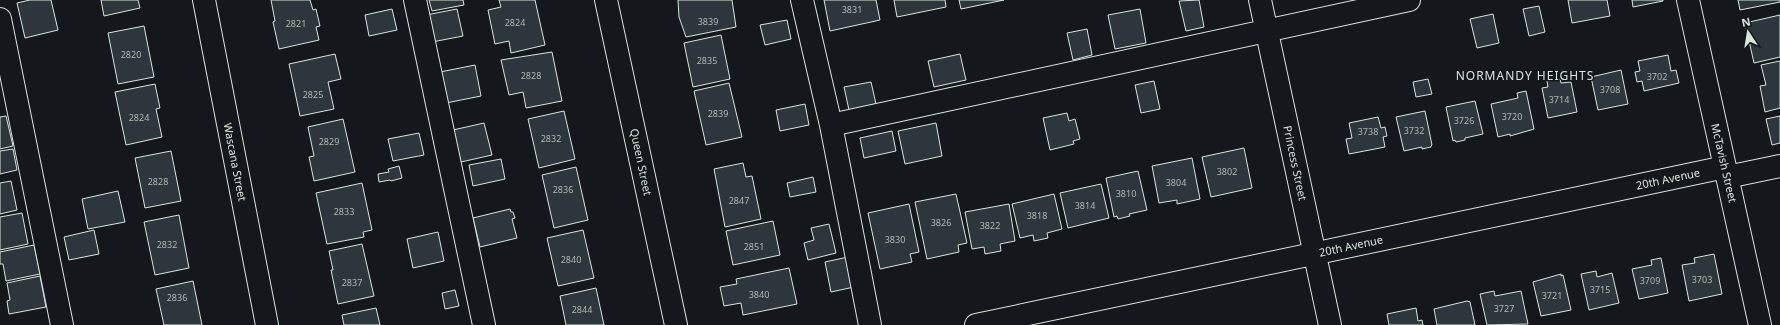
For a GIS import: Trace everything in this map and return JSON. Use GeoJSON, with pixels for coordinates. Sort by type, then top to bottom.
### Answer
{"type":"FeatureCollection","features":[{"type":"Feature","properties":{"kind":"street","name":"Wascana Street"},"geometry":{"type":"LineString","coordinates":[[204,0],[267,325]]}},
{"type":"Feature","properties":{"kind":"street"},"geometry":{"type":"LineString","coordinates":[[415,0],[484,325]]}},
{"type":"Feature","properties":{"kind":"street","name":"Queen Street"},"geometry":{"type":"LineString","coordinates":[[606,0],[676,325]]}},
{"type":"Feature","properties":{"kind":"street"},"geometry":{"type":"LineString","coordinates":[[802,0],[831,125],[870,325]]}},
{"type":"Feature","properties":{"kind":"street","name":"Princess Street"},"geometry":{"type":"LineString","coordinates":[[1260,0],[1330,325]]}},
{"type":"Feature","properties":{"kind":"street"},"geometry":{"type":"LineString","coordinates":[[831,125],[1409,0]]}},
{"type":"Feature","properties":{"kind":"street","name":"McTavish Street"},"geometry":{"type":"LineString","coordinates":[[1688,0],[1760,325]]}},
{"type":"Feature","properties":{"kind":"street"},"geometry":{"type":"LineString","coordinates":[[0,19],[62,325]]}},
{"type":"Feature","properties":{"kind":"street","name":"20th Avenue"},"geometry":{"type":"LineString","coordinates":[[976,325],[1314,254],[1726,172],[1780,166]]}},
{"type":"Feature","properties":{"kind":"building"},"geometry":{"type":"Polygon","coordinates":[[[30,0],[51,0],[58,30],[25,38],[17,3],[30,0]]]}},
{"type":"Feature","properties":{"kind":"building"},"geometry":{"type":"Polygon","coordinates":[[[101,0],[138,0],[140,8],[104,16],[101,0]]]}},
{"type":"Feature","properties":{"kind":"building"},"geometry":{"type":"Polygon","coordinates":[[[271,0],[310,0],[313,10],[316,9],[320,26],[316,27],[319,40],[279,49],[273,22],[275,21],[271,0]]]}},
{"type":"Feature","properties":{"kind":"building"},"geometry":{"type":"Polygon","coordinates":[[[429,0],[463,0],[464,5],[432,11],[429,0]]]}},
{"type":"Feature","properties":{"kind":"building"},"geometry":{"type":"Polygon","coordinates":[[[499,0],[535,0],[545,45],[511,53],[509,41],[495,44],[488,10],[501,7],[499,0]]]}},
{"type":"Feature","properties":{"kind":"building"},"geometry":{"type":"Polygon","coordinates":[[[678,0],[732,0],[736,27],[686,37],[679,17],[678,0]]]}},
{"type":"Feature","properties":{"kind":"building"},"geometry":{"type":"Polygon","coordinates":[[[824,0],[876,0],[880,20],[830,31],[824,0]]]}},
{"type":"Feature","properties":{"kind":"building"},"geometry":{"type":"Polygon","coordinates":[[[894,0],[945,0],[946,7],[897,17],[894,0]]]}},
{"type":"Feature","properties":{"kind":"building"},"geometry":{"type":"Polygon","coordinates":[[[959,0],[1004,0],[961,9],[959,0]]]}},
{"type":"Feature","properties":{"kind":"building"},"geometry":{"type":"Polygon","coordinates":[[[1199,0],[1204,27],[1186,31],[1179,1],[1199,0]]]}},
{"type":"Feature","properties":{"kind":"building"},"geometry":{"type":"Polygon","coordinates":[[[1568,0],[1607,0],[1610,16],[1572,23],[1568,0]]]}},
{"type":"Feature","properties":{"kind":"building"},"geometry":{"type":"Polygon","coordinates":[[[1632,0],[1663,0],[1663,1],[1633,7],[1632,0]]]}},
{"type":"Feature","properties":{"kind":"building"},"geometry":{"type":"Polygon","coordinates":[[[1738,0],[1780,0],[1780,2],[1740,10],[1738,0]]]}},
{"type":"Feature","properties":{"kind":"building"},"geometry":{"type":"Polygon","coordinates":[[[1539,6],[1545,32],[1529,36],[1523,9],[1539,6]]]}},
{"type":"Feature","properties":{"kind":"building"},"geometry":{"type":"Polygon","coordinates":[[[392,9],[397,30],[369,36],[365,15],[392,9]]]}},
{"type":"Feature","properties":{"kind":"building"},"geometry":{"type":"Polygon","coordinates":[[[457,9],[463,36],[432,42],[426,15],[457,9]]]}},
{"type":"Feature","properties":{"kind":"building"},"geometry":{"type":"Polygon","coordinates":[[[1140,9],[1146,43],[1115,49],[1108,15],[1140,9]]]}},
{"type":"Feature","properties":{"kind":"building"},"geometry":{"type":"Polygon","coordinates":[[[1493,14],[1499,43],[1477,48],[1470,19],[1493,14]]]}},
{"type":"Feature","properties":{"kind":"building"},"geometry":{"type":"Polygon","coordinates":[[[1780,15],[1780,57],[1754,63],[1745,23],[1780,15]]]}},
{"type":"Feature","properties":{"kind":"building"},"geometry":{"type":"Polygon","coordinates":[[[787,20],[791,39],[765,45],[760,25],[787,20]]]}},
{"type":"Feature","properties":{"kind":"building"},"geometry":{"type":"Polygon","coordinates":[[[144,26],[154,77],[118,84],[108,33],[144,26]]]}},
{"type":"Feature","properties":{"kind":"building"},"geometry":{"type":"Polygon","coordinates":[[[1087,29],[1092,55],[1073,60],[1067,33],[1087,29]]]}},
{"type":"Feature","properties":{"kind":"building"},"geometry":{"type":"Polygon","coordinates":[[[721,35],[730,79],[693,87],[684,43],[721,35]]]}},
{"type":"Feature","properties":{"kind":"building"},"geometry":{"type":"Polygon","coordinates":[[[552,52],[562,101],[526,108],[523,92],[509,95],[501,60],[552,52]]]}},
{"type":"Feature","properties":{"kind":"building"},"geometry":{"type":"Polygon","coordinates":[[[335,54],[341,79],[328,82],[334,109],[300,116],[289,64],[335,54]]]}},
{"type":"Feature","properties":{"kind":"building"},"geometry":{"type":"Polygon","coordinates":[[[960,54],[966,80],[934,87],[928,61],[960,54]]]}},
{"type":"Feature","properties":{"kind":"building"},"geometry":{"type":"Polygon","coordinates":[[[1668,55],[1671,71],[1676,70],[1679,83],[1644,91],[1642,81],[1637,82],[1635,72],[1640,71],[1638,61],[1668,55]]]}},
{"type":"Feature","properties":{"kind":"building"},"geometry":{"type":"Polygon","coordinates":[[[1780,61],[1780,108],[1765,112],[1760,86],[1766,85],[1761,65],[1780,61]]]}},
{"type":"Feature","properties":{"kind":"building"},"geometry":{"type":"Polygon","coordinates":[[[475,65],[481,96],[446,103],[440,72],[475,65]]]}},
{"type":"Feature","properties":{"kind":"building"},"geometry":{"type":"Polygon","coordinates":[[[1621,70],[1628,104],[1598,110],[1591,77],[1621,70]]]}},
{"type":"Feature","properties":{"kind":"building"},"geometry":{"type":"Polygon","coordinates":[[[1428,79],[1432,94],[1416,97],[1413,82],[1428,79]]]}},
{"type":"Feature","properties":{"kind":"building"},"geometry":{"type":"Polygon","coordinates":[[[1560,79],[1561,83],[1571,82],[1577,112],[1548,118],[1542,88],[1548,87],[1547,81],[1560,79]]]}},
{"type":"Feature","properties":{"kind":"building"},"geometry":{"type":"Polygon","coordinates":[[[1154,81],[1160,109],[1141,113],[1135,85],[1154,81]]]}},
{"type":"Feature","properties":{"kind":"building"},"geometry":{"type":"Polygon","coordinates":[[[871,82],[876,104],[849,110],[844,87],[871,82]]]}},
{"type":"Feature","properties":{"kind":"building"},"geometry":{"type":"Polygon","coordinates":[[[729,83],[742,137],[706,145],[694,91],[729,83]]]}},
{"type":"Feature","properties":{"kind":"building"},"geometry":{"type":"Polygon","coordinates":[[[155,84],[160,108],[156,109],[162,137],[126,145],[115,92],[155,84]]]}},
{"type":"Feature","properties":{"kind":"building"},"geometry":{"type":"Polygon","coordinates":[[[1526,91],[1534,129],[1510,136],[1510,134],[1498,137],[1491,104],[1518,98],[1517,93],[1526,91]]]}},
{"type":"Feature","properties":{"kind":"building"},"geometry":{"type":"Polygon","coordinates":[[[1475,101],[1483,134],[1465,138],[1465,140],[1456,142],[1455,140],[1453,141],[1446,107],[1475,101]]]}},
{"type":"Feature","properties":{"kind":"building"},"geometry":{"type":"Polygon","coordinates":[[[805,104],[809,125],[780,131],[776,110],[805,104]]]}},
{"type":"Feature","properties":{"kind":"building"},"geometry":{"type":"Polygon","coordinates":[[[564,111],[575,159],[539,168],[528,119],[564,111]]]}},
{"type":"Feature","properties":{"kind":"building"},"geometry":{"type":"Polygon","coordinates":[[[1425,111],[1432,145],[1431,147],[1422,149],[1422,147],[1404,151],[1396,117],[1425,111]]]}},
{"type":"Feature","properties":{"kind":"building"},"geometry":{"type":"Polygon","coordinates":[[[1067,113],[1069,121],[1075,119],[1080,139],[1073,141],[1074,144],[1050,150],[1043,118],[1067,113]]]}},
{"type":"Feature","properties":{"kind":"building"},"geometry":{"type":"Polygon","coordinates":[[[6,116],[13,146],[0,149],[0,117],[6,116]]]}},
{"type":"Feature","properties":{"kind":"building"},"geometry":{"type":"Polygon","coordinates":[[[1780,116],[1780,143],[1772,145],[1766,119],[1780,116]]]}},
{"type":"Feature","properties":{"kind":"building"},"geometry":{"type":"Polygon","coordinates":[[[1378,117],[1381,128],[1385,127],[1387,136],[1383,137],[1385,147],[1349,154],[1346,139],[1352,138],[1349,123],[1378,117]]]}},
{"type":"Feature","properties":{"kind":"building"},"geometry":{"type":"Polygon","coordinates":[[[343,119],[355,172],[314,181],[309,157],[314,156],[308,127],[343,119]]]}},
{"type":"Feature","properties":{"kind":"building"},"geometry":{"type":"Polygon","coordinates":[[[484,123],[492,155],[461,162],[453,130],[484,123]]]}},
{"type":"Feature","properties":{"kind":"building"},"geometry":{"type":"Polygon","coordinates":[[[936,123],[942,156],[905,164],[898,131],[936,123]]]}},
{"type":"Feature","properties":{"kind":"building"},"geometry":{"type":"Polygon","coordinates":[[[892,131],[896,151],[864,158],[860,138],[892,131]]]}},
{"type":"Feature","properties":{"kind":"building"},"geometry":{"type":"Polygon","coordinates":[[[419,133],[424,155],[393,161],[388,139],[419,133]]]}},
{"type":"Feature","properties":{"kind":"building"},"geometry":{"type":"Polygon","coordinates":[[[1244,148],[1252,188],[1211,197],[1202,157],[1244,148]]]}},
{"type":"Feature","properties":{"kind":"building"},"geometry":{"type":"Polygon","coordinates":[[[13,149],[17,170],[0,174],[0,151],[13,149]]]}},
{"type":"Feature","properties":{"kind":"building"},"geometry":{"type":"Polygon","coordinates":[[[171,151],[181,201],[145,208],[135,158],[171,151]]]}},
{"type":"Feature","properties":{"kind":"building"},"geometry":{"type":"Polygon","coordinates":[[[1192,158],[1200,199],[1177,204],[1177,200],[1159,203],[1152,166],[1192,158]]]}},
{"type":"Feature","properties":{"kind":"building"},"geometry":{"type":"Polygon","coordinates":[[[501,159],[505,179],[473,186],[469,165],[501,159]]]}},
{"type":"Feature","properties":{"kind":"building"},"geometry":{"type":"Polygon","coordinates":[[[743,163],[746,177],[752,176],[761,219],[725,227],[714,169],[743,163]]]}},
{"type":"Feature","properties":{"kind":"building"},"geometry":{"type":"Polygon","coordinates":[[[399,166],[402,178],[379,182],[378,174],[389,172],[388,169],[399,166]]]}},
{"type":"Feature","properties":{"kind":"building"},"geometry":{"type":"Polygon","coordinates":[[[576,167],[588,220],[554,228],[542,175],[576,167]]]}},
{"type":"Feature","properties":{"kind":"building"},"geometry":{"type":"Polygon","coordinates":[[[1138,171],[1147,210],[1129,214],[1130,216],[1118,219],[1117,216],[1114,217],[1106,178],[1138,171]]]}},
{"type":"Feature","properties":{"kind":"building"},"geometry":{"type":"Polygon","coordinates":[[[813,177],[816,192],[790,197],[787,183],[813,177]]]}},
{"type":"Feature","properties":{"kind":"building"},"geometry":{"type":"Polygon","coordinates":[[[11,181],[17,210],[0,214],[0,183],[11,181]]]}},
{"type":"Feature","properties":{"kind":"building"},"geometry":{"type":"Polygon","coordinates":[[[362,183],[372,230],[363,232],[364,237],[327,244],[316,193],[362,183]]]}},
{"type":"Feature","properties":{"kind":"building"},"geometry":{"type":"Polygon","coordinates":[[[1101,184],[1109,218],[1068,228],[1060,193],[1101,184]]]}},
{"type":"Feature","properties":{"kind":"building"},"geometry":{"type":"Polygon","coordinates":[[[118,191],[125,222],[88,229],[82,199],[118,191]]]}},
{"type":"Feature","properties":{"kind":"building"},"geometry":{"type":"Polygon","coordinates":[[[956,194],[967,243],[958,245],[959,252],[927,259],[915,202],[956,194]]]}},
{"type":"Feature","properties":{"kind":"building"},"geometry":{"type":"Polygon","coordinates":[[[1054,194],[1062,229],[1047,233],[1048,238],[1034,241],[1033,235],[1020,238],[1012,204],[1054,194]]]}},
{"type":"Feature","properties":{"kind":"building"},"geometry":{"type":"Polygon","coordinates":[[[909,204],[919,252],[910,254],[912,262],[880,269],[868,213],[909,204]]]}},
{"type":"Feature","properties":{"kind":"building"},"geometry":{"type":"Polygon","coordinates":[[[1009,204],[1015,241],[1000,244],[1001,251],[985,254],[984,247],[972,249],[965,212],[1009,204]]]}},
{"type":"Feature","properties":{"kind":"building"},"geometry":{"type":"Polygon","coordinates":[[[510,209],[515,218],[512,219],[517,238],[480,247],[473,218],[510,209]]]}},
{"type":"Feature","properties":{"kind":"building"},"geometry":{"type":"Polygon","coordinates":[[[22,213],[28,244],[0,250],[0,217],[22,213]]]}},
{"type":"Feature","properties":{"kind":"building"},"geometry":{"type":"Polygon","coordinates":[[[179,215],[189,268],[155,275],[144,222],[179,215]]]}},
{"type":"Feature","properties":{"kind":"building"},"geometry":{"type":"Polygon","coordinates":[[[773,221],[780,255],[733,265],[726,231],[773,221]]]}},
{"type":"Feature","properties":{"kind":"building"},"geometry":{"type":"Polygon","coordinates":[[[829,224],[836,253],[808,260],[804,243],[814,240],[811,228],[829,224]]]}},
{"type":"Feature","properties":{"kind":"building"},"geometry":{"type":"Polygon","coordinates":[[[94,230],[99,254],[69,260],[64,237],[94,230]]]}},
{"type":"Feature","properties":{"kind":"building"},"geometry":{"type":"Polygon","coordinates":[[[583,230],[594,278],[558,286],[547,238],[583,230]]]}},
{"type":"Feature","properties":{"kind":"building"},"geometry":{"type":"Polygon","coordinates":[[[438,232],[444,261],[413,268],[407,239],[438,232]]]}},
{"type":"Feature","properties":{"kind":"building"},"geometry":{"type":"Polygon","coordinates":[[[362,244],[374,296],[338,304],[331,270],[333,270],[329,251],[362,244]]]}},
{"type":"Feature","properties":{"kind":"building"},"geometry":{"type":"Polygon","coordinates":[[[34,245],[40,274],[6,281],[3,264],[0,264],[0,252],[34,245]]]}},
{"type":"Feature","properties":{"kind":"building"},"geometry":{"type":"Polygon","coordinates":[[[1714,254],[1722,294],[1689,301],[1682,265],[1695,263],[1694,258],[1714,254]]]}},
{"type":"Feature","properties":{"kind":"building"},"geometry":{"type":"Polygon","coordinates":[[[848,257],[854,287],[831,292],[825,262],[848,257]]]}},
{"type":"Feature","properties":{"kind":"building"},"geometry":{"type":"Polygon","coordinates":[[[1661,258],[1668,293],[1639,299],[1632,269],[1652,265],[1651,260],[1661,258]]]}},
{"type":"Feature","properties":{"kind":"building"},"geometry":{"type":"Polygon","coordinates":[[[789,268],[797,304],[743,315],[741,303],[724,306],[720,287],[737,284],[736,279],[789,268]]]}},
{"type":"Feature","properties":{"kind":"building"},"geometry":{"type":"Polygon","coordinates":[[[1596,271],[1597,277],[1612,273],[1619,303],[1589,310],[1581,274],[1596,271]]]}},
{"type":"Feature","properties":{"kind":"building"},"geometry":{"type":"Polygon","coordinates":[[[1561,274],[1561,276],[1563,275],[1571,310],[1541,316],[1533,282],[1561,274]]]}},
{"type":"Feature","properties":{"kind":"building"},"geometry":{"type":"Polygon","coordinates":[[[40,276],[46,307],[9,314],[7,301],[10,300],[7,283],[40,276]]]}},
{"type":"Feature","properties":{"kind":"building"},"geometry":{"type":"Polygon","coordinates":[[[193,281],[202,325],[164,325],[156,289],[193,281]]]}},
{"type":"Feature","properties":{"kind":"building"},"geometry":{"type":"Polygon","coordinates":[[[596,288],[604,325],[566,325],[560,296],[596,288]]]}},
{"type":"Feature","properties":{"kind":"building"},"geometry":{"type":"Polygon","coordinates":[[[455,290],[459,306],[445,309],[442,293],[455,290]]]}},
{"type":"Feature","properties":{"kind":"building"},"geometry":{"type":"Polygon","coordinates":[[[1494,291],[1495,296],[1521,291],[1528,324],[1487,325],[1480,294],[1494,291]]]}},
{"type":"Feature","properties":{"kind":"building"},"geometry":{"type":"Polygon","coordinates":[[[1467,301],[1470,302],[1475,325],[1437,325],[1434,309],[1467,301]]]}},
{"type":"Feature","properties":{"kind":"building"},"geometry":{"type":"Polygon","coordinates":[[[376,308],[380,325],[344,325],[342,315],[376,308]]]}},
{"type":"Feature","properties":{"kind":"building"},"geometry":{"type":"Polygon","coordinates":[[[1416,308],[1418,321],[1422,320],[1423,325],[1389,325],[1387,314],[1416,308]]]}},
{"type":"Feature","properties":{"kind":"district","name":"NORMANDY HEIGHTS"},"geometry":{"type":"Point","coordinates":[1525,76]}}]}
